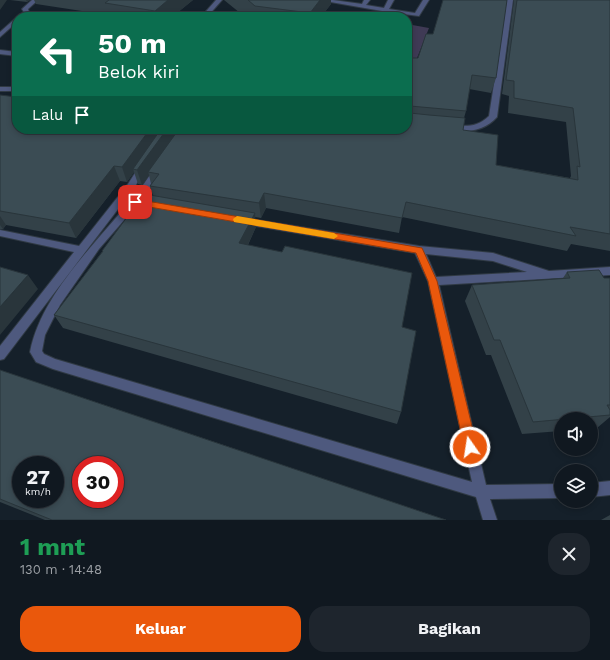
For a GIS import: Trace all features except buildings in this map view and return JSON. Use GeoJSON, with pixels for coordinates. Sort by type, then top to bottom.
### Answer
{"type":"FeatureCollection","features":[{"type":"Feature","properties":{"kind":"street"},"geometry":{"type":"LineString","coordinates":[[25,12],[26,6],[35,0]]}},
{"type":"Feature","properties":{"kind":"street"},"geometry":{"type":"LineString","coordinates":[[208,12],[219,0]]}},
{"type":"Feature","properties":{"kind":"street"},"geometry":{"type":"LineString","coordinates":[[322,0],[398,12]]}},
{"type":"Feature","properties":{"kind":"street"},"geometry":{"type":"LineString","coordinates":[[362,6],[366,0]]}},
{"type":"Feature","properties":{"kind":"street"},"geometry":{"type":"LineString","coordinates":[[386,10],[391,0]]}},
{"type":"Feature","properties":{"kind":"street"},"geometry":{"type":"LineString","coordinates":[[412,14],[417,15],[426,0]]}},
{"type":"Feature","properties":{"kind":"street"},"geometry":{"type":"LineString","coordinates":[[441,127],[466,129],[478,128],[487,124],[493,117],[510,0]]}},
{"type":"Feature","properties":{"kind":"street"},"geometry":{"type":"LineString","coordinates":[[0,35],[12,24]]}},
{"type":"Feature","properties":{"kind":"street"},"geometry":{"type":"LineString","coordinates":[[0,52],[12,53]]}},
{"type":"Feature","properties":{"kind":"street"},"geometry":{"type":"LineString","coordinates":[[0,89],[12,89]]}},
{"type":"Feature","properties":{"kind":"street"},"geometry":{"type":"LineString","coordinates":[[0,355],[131,186],[148,161]]}},
{"type":"Feature","properties":{"kind":"street"},"geometry":{"type":"LineString","coordinates":[[161,166],[139,203],[96,246],[56,302],[39,335],[36,352],[40,358],[54,364],[481,492],[554,491]]}},
{"type":"Feature","properties":{"kind":"street"},"geometry":{"type":"LineString","coordinates":[[238,220],[419,250],[493,258],[549,275]]}},
{"type":"Feature","properties":{"kind":"street"},"geometry":{"type":"LineString","coordinates":[[0,233],[80,250]]}},
{"type":"Feature","properties":{"kind":"street"},"geometry":{"type":"LineString","coordinates":[[419,250],[433,281],[481,492],[490,520]]}},
{"type":"Feature","properties":{"kind":"street"},"geometry":{"type":"LineString","coordinates":[[433,281],[610,271]]}},
{"type":"Feature","properties":{"kind":"street"},"geometry":{"type":"LineString","coordinates":[[598,489],[610,488]]}},
{"type":"Feature","properties":{"kind":"shaded area"},"geometry":{"type":"Polygon","coordinates":[[[412,25],[429,28],[412,68],[412,25]]]}},
{"type":"Feature","properties":{"kind":"slow traffic"},"geometry":{"type":"LineString","coordinates":[[237,219],[334,236]]}},
{"type":"Feature","properties":{"kind":"route"},"geometry":{"type":"LineString","coordinates":[[135,202],[419,250],[433,281],[470,447]]}}]}
